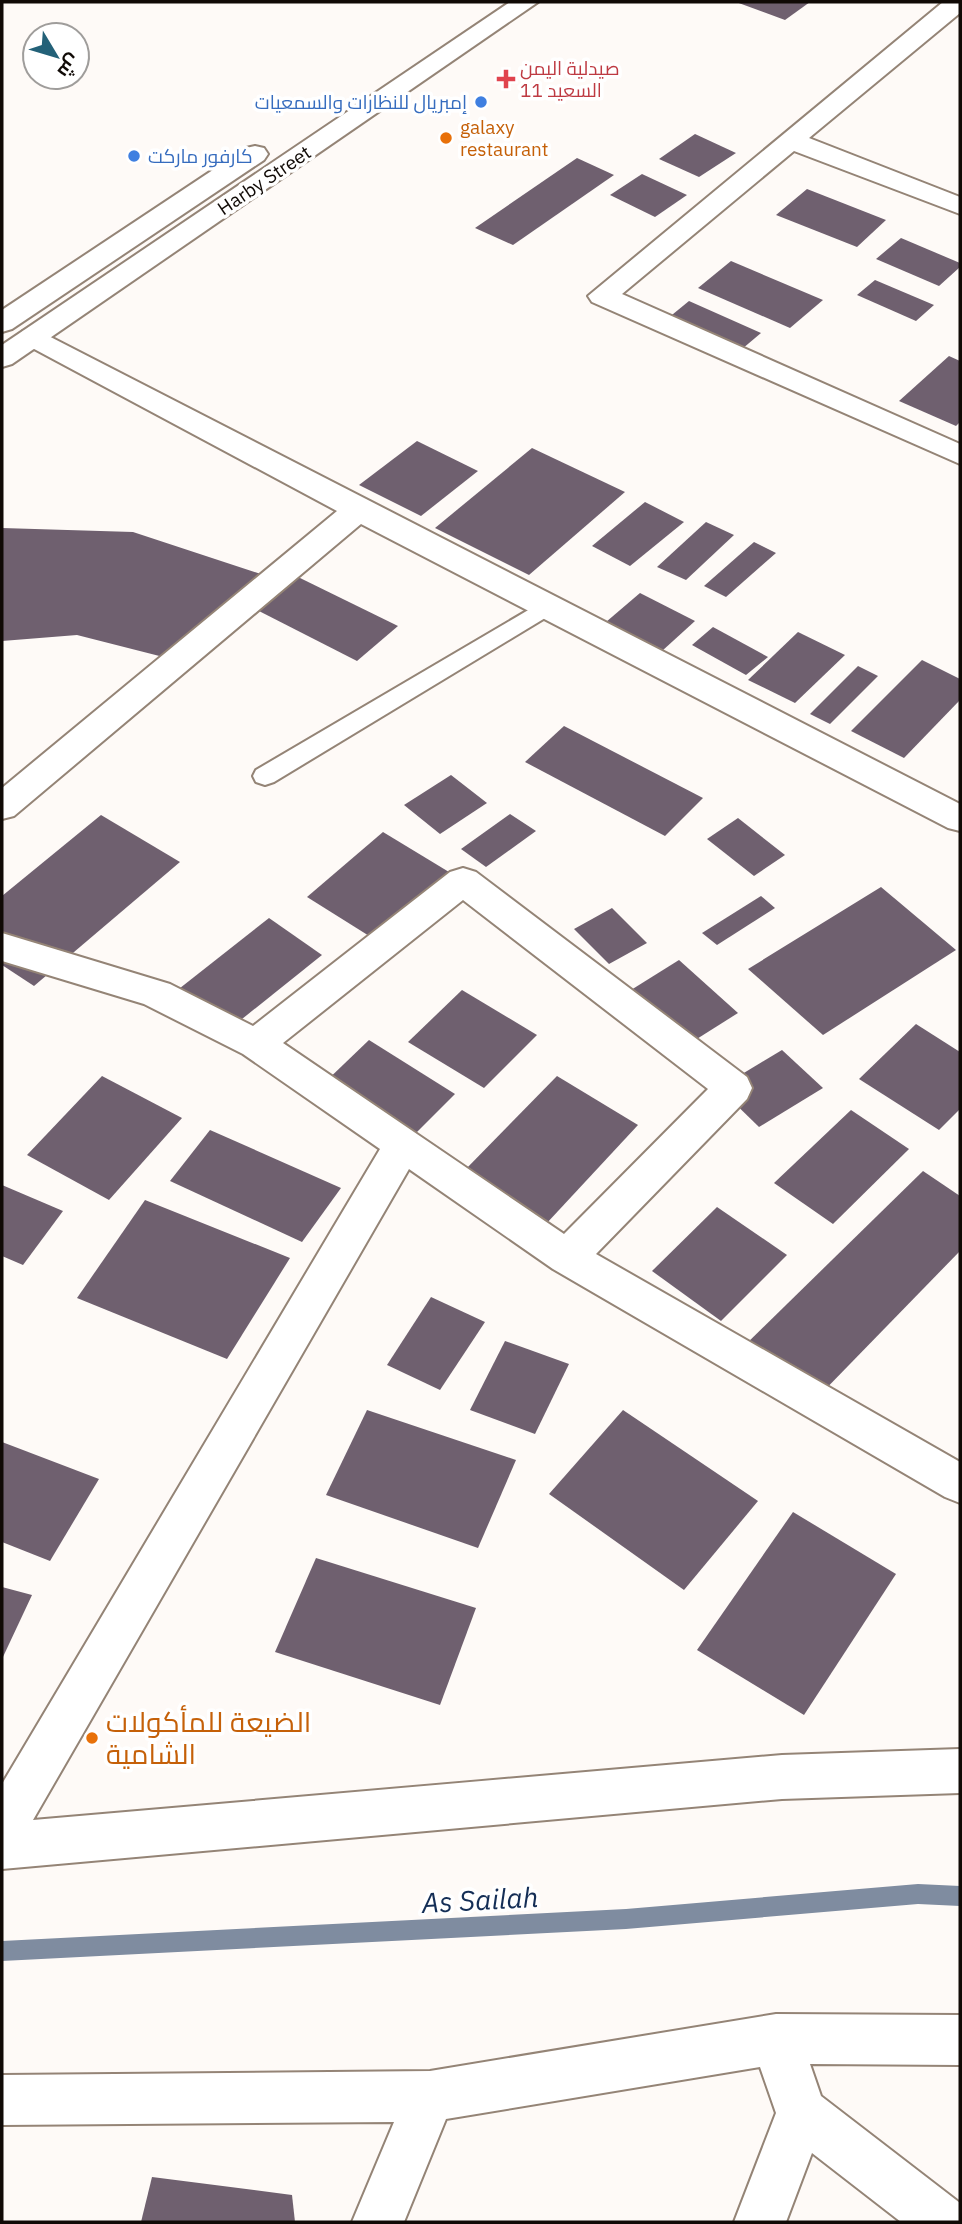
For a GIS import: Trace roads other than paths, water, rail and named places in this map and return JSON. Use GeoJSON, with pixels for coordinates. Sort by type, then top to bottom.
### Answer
{"type":"FeatureCollection","features":[{"type":"Feature","properties":{"kind":"street"},"geometry":{"type":"LineString","coordinates":[[323,109],[484,2]]}},
{"type":"Feature","properties":{"kind":"street","name":"Harby Street"},"geometry":{"type":"LineString","coordinates":[[2,358],[526,2]]}},
{"type":"Feature","properties":{"kind":"street"},"geometry":{"type":"LineString","coordinates":[[958,2],[602,296],[960,455]]}},
{"type":"Feature","properties":{"kind":"street","name":"Harby Street"},"geometry":{"type":"LineString","coordinates":[[2,323],[277,140]]}},
{"type":"Feature","properties":{"kind":"street"},"geometry":{"type":"LineString","coordinates":[[790,140],[960,206]]}},
{"type":"Feature","properties":{"kind":"street"},"geometry":{"type":"LineString","coordinates":[[33,337],[359,510],[960,819]]}},
{"type":"Feature","properties":{"kind":"street"},"geometry":{"type":"LineString","coordinates":[[2,807],[359,510]]}},
{"type":"Feature","properties":{"kind":"street"},"geometry":{"type":"LineString","coordinates":[[256,1044],[463,881],[733,1088],[567,1257]]}},
{"type":"Feature","properties":{"kind":"street"},"geometry":{"type":"LineString","coordinates":[[9,961],[157,994],[256,1044],[567,1257],[960,1484]]}},
{"type":"Feature","properties":{"kind":"street"},"geometry":{"type":"LineString","coordinates":[[2,1828],[403,1145]]}},
{"type":"Feature","properties":{"kind":"street"},"geometry":{"type":"LineString","coordinates":[[2,1846],[782,1777],[960,1771]]}},
{"type":"Feature","properties":{"kind":"street"},"geometry":{"type":"LineString","coordinates":[[776,2039],[801,2113],[943,2222]]}},
{"type":"Feature","properties":{"kind":"street"},"geometry":{"type":"LineString","coordinates":[[2,2100],[430,2096],[776,2039],[960,2040]]}},
{"type":"Feature","properties":{"kind":"street"},"geometry":{"type":"LineString","coordinates":[[378,2222],[430,2096]]}},
{"type":"Feature","properties":{"kind":"street"},"geometry":{"type":"LineString","coordinates":[[760,2222],[801,2113]]}},
{"type":"Feature","properties":{"kind":"lane"},"geometry":{"type":"LineString","coordinates":[[265,776],[547,607]]}},
{"type":"Feature","properties":{"kind":"waterway","name":"As Sailah"},"geometry":{"type":"LineString","coordinates":[[2,1951],[626,1919],[918,1894],[960,1896]]}},
{"type":"Feature","properties":{"kind":"place","name":"صيدلية اليمن السعيد 11"},"geometry":{"type":"Point","coordinates":[506,79]}},
{"type":"Feature","properties":{"kind":"place","name":"إمبريال للنظارات والسمعيات"},"geometry":{"type":"Point","coordinates":[481,102]}},
{"type":"Feature","properties":{"kind":"place","name":"galaxy restaurant"},"geometry":{"type":"Point","coordinates":[446,138]}},
{"type":"Feature","properties":{"kind":"place","name":"كارفور ماركت"},"geometry":{"type":"Point","coordinates":[134,156]}},
{"type":"Feature","properties":{"kind":"place","name":"الضيعة للمأكولات الشامية"},"geometry":{"type":"Point","coordinates":[92,1738]}}]}
